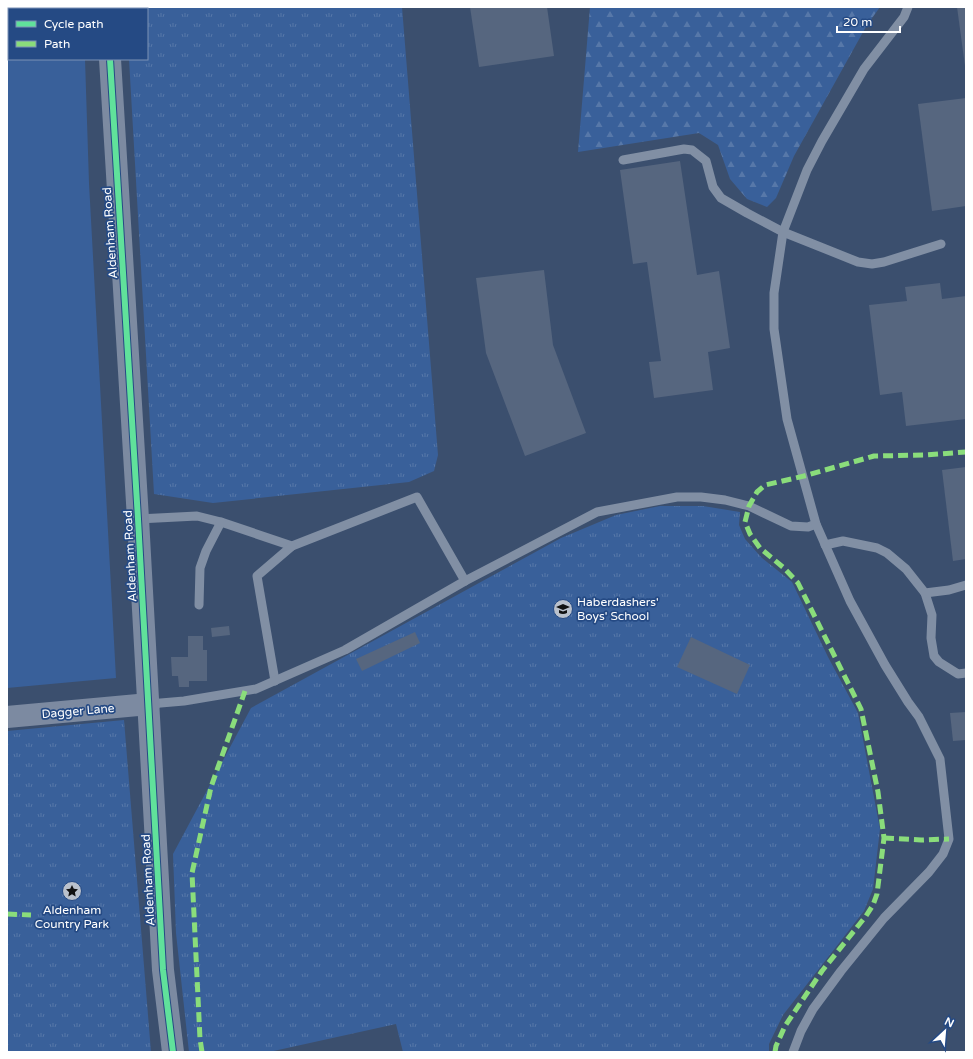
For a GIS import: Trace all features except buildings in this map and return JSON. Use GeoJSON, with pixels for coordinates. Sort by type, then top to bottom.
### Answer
{"type":"FeatureCollection","features":[{"type":"Feature","properties":{"kind":"street","name":"Aldenham Road"},"geometry":{"type":"LineString","coordinates":[[110,60],[149,704],[163,970],[173,1052]]}},
{"type":"Feature","properties":{"kind":"street","name":"Dagger Lane"},"geometry":{"type":"LineString","coordinates":[[7,717],[149,704]]}},
{"type":"Feature","properties":{"kind":"lane"},"geometry":{"type":"LineString","coordinates":[[793,1052],[801,1031],[818,1002],[884,918],[929,872],[943,854],[949,839],[940,759],[919,717],[885,665],[850,601],[816,524],[788,419],[774,329],[774,293],[783,232],[807,170],[864,69],[904,17],[908,7]]}},
{"type":"Feature","properties":{"kind":"lane"},"geometry":{"type":"LineString","coordinates":[[623,160],[684,149],[692,150],[706,161],[713,187],[721,198],[783,232],[858,262],[872,264],[884,262],[941,244]]}},
{"type":"Feature","properties":{"kind":"lane"},"geometry":{"type":"LineString","coordinates":[[149,704],[184,701],[256,689],[345,650],[465,581],[597,512],[677,497],[701,496],[749,506],[791,526],[808,527],[816,524]]}},
{"type":"Feature","properties":{"kind":"lane"},"geometry":{"type":"LineString","coordinates":[[275,680],[257,576],[292,546],[417,497],[465,581]]}},
{"type":"Feature","properties":{"kind":"lane"},"geometry":{"type":"LineString","coordinates":[[138,519],[197,516],[221,522],[292,546]]}},
{"type":"Feature","properties":{"kind":"lane"},"geometry":{"type":"LineString","coordinates":[[199,605],[200,568],[206,551],[221,522]]}},
{"type":"Feature","properties":{"kind":"lane"},"geometry":{"type":"LineString","coordinates":[[825,545],[843,541],[877,548],[887,553],[906,569],[925,593],[932,615],[931,638],[934,656],[939,662],[958,674],[966,673]]}},
{"type":"Feature","properties":{"kind":"lane"},"geometry":{"type":"LineString","coordinates":[[925,593],[949,590],[966,585]]}},
{"type":"Feature","properties":{"kind":"green space"},"geometry":{"type":"Polygon","coordinates":[[[7,7],[84,7],[8,8],[8,60],[85,60],[89,183],[116,678],[7,688],[7,7]]]}},
{"type":"Feature","properties":{"kind":"green space"},"geometry":{"type":"Polygon","coordinates":[[[402,7],[438,455],[434,471],[409,482],[213,503],[154,494],[129,60],[148,60],[148,8],[126,8],[402,7]]]}},
{"type":"Feature","properties":{"kind":"green space"},"geometry":{"type":"Polygon","coordinates":[[[590,7],[880,7],[867,25],[794,156],[776,198],[767,207],[747,199],[730,179],[718,145],[699,133],[578,152],[590,7]]]}},
{"type":"Feature","properties":{"kind":"green space"},"geometry":{"type":"Polygon","coordinates":[[[660,506],[703,506],[740,512],[739,525],[745,539],[762,558],[792,582],[828,657],[858,713],[880,829],[873,889],[864,911],[783,1015],[769,1044],[769,1052],[403,1052],[396,1024],[269,1052],[189,1052],[176,933],[173,854],[251,708],[561,538],[616,515],[660,506]]]}},
{"type":"Feature","properties":{"kind":"green space","name":"Aldenham Country Park"},"geometry":{"type":"Polygon","coordinates":[[[124,720],[151,1052],[7,1052],[7,731],[124,720]]]}},
{"type":"Feature","properties":{"kind":"marked path"},"geometry":{"type":"LineString","coordinates":[[775,1052],[776,1046],[785,1026],[822,971],[873,905],[877,894],[884,838],[878,792],[861,709],[798,583],[784,568],[760,548],[750,534],[745,522],[749,506],[757,492],[765,485],[804,476],[874,456],[925,455],[966,452]]}},
{"type":"Feature","properties":{"kind":"marked path"},"geometry":{"type":"LineString","coordinates":[[202,1052],[200,1039],[192,873],[211,787],[245,691]]}},
{"type":"Feature","properties":{"kind":"marked path"},"geometry":{"type":"LineString","coordinates":[[884,838],[921,840],[949,839]]}},
{"type":"Feature","properties":{"kind":"marked path"},"geometry":{"type":"LineString","coordinates":[[7,914],[31,915]]}},
{"type":"Feature","properties":{"kind":"cycle path"},"geometry":{"type":"LineString","coordinates":[[110,60],[138,519],[163,970],[173,1052]]}},
{"type":"Feature","properties":{"kind":"place","name":"Haberdashers' Boys' School"},"geometry":{"type":"Point","coordinates":[563,609]}},
{"type":"Feature","properties":{"kind":"place","name":"Aldenham Country Park"},"geometry":{"type":"Point","coordinates":[72,891]}}]}
